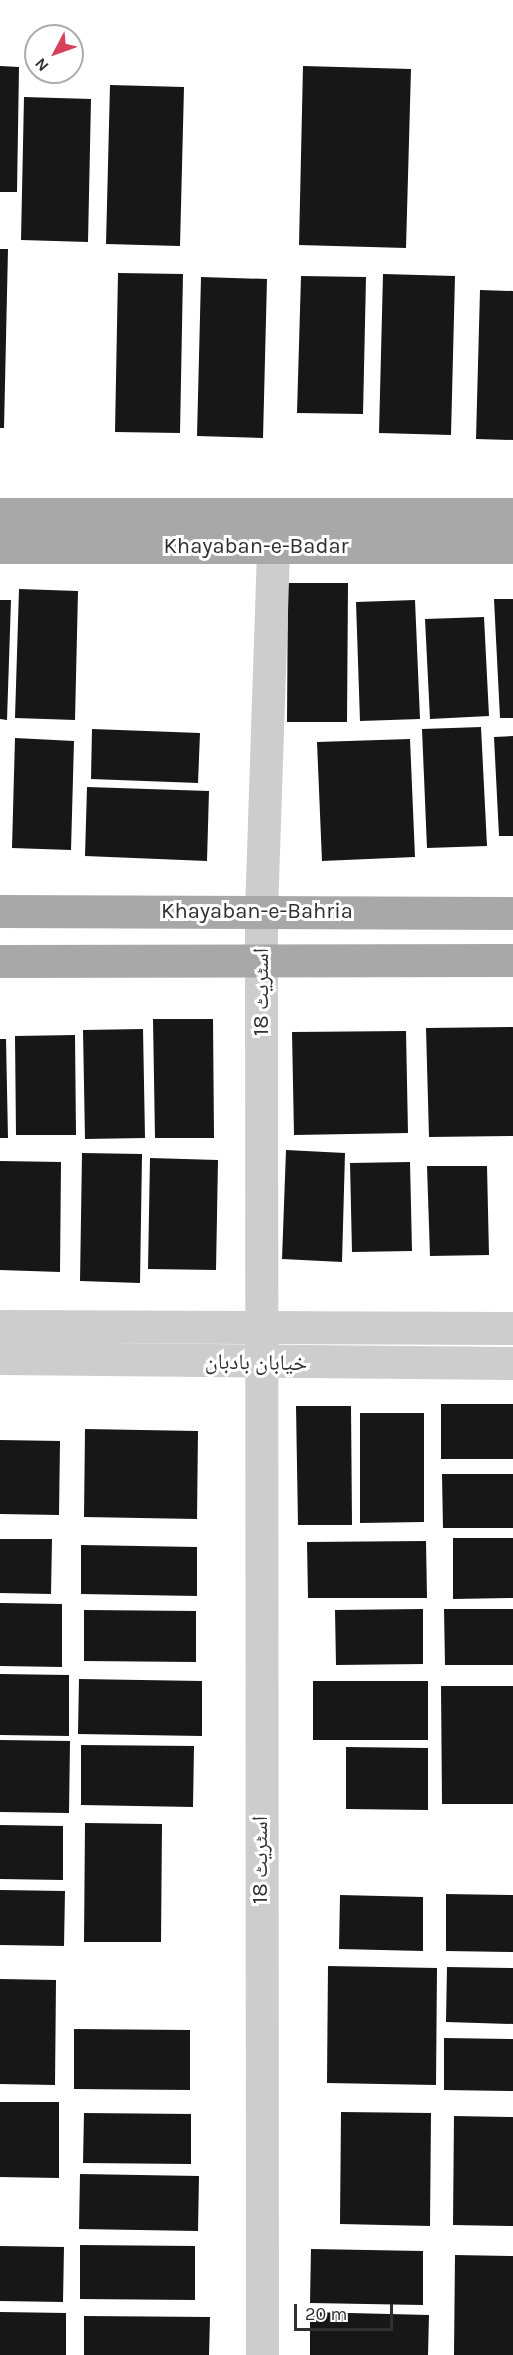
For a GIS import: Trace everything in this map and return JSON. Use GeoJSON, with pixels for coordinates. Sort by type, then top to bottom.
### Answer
{"type":"FeatureCollection","features":[{"type":"Feature","properties":{"kind":"main road","name":"Khayaban-e-Badar"},"geometry":{"type":"LineString","coordinates":[[0,514],[513,514]]}},
{"type":"Feature","properties":{"kind":"main road","name":"Khayaban-e-Badar"},"geometry":{"type":"LineString","coordinates":[[0,547],[513,547]]}},
{"type":"Feature","properties":{"kind":"main road","name":"Khayaban-e-Bahria"},"geometry":{"type":"LineString","coordinates":[[0,911],[513,913]]}},
{"type":"Feature","properties":{"kind":"main road"},"geometry":{"type":"LineString","coordinates":[[0,961],[513,960]]}},
{"type":"Feature","properties":{"kind":"street","name":"اسٹریٹ 18"},"geometry":{"type":"LineString","coordinates":[[262,2355],[260,1364],[258,1327],[261,912],[274,514]]}},
{"type":"Feature","properties":{"kind":"street","name":"خیابان بادبان"},"geometry":{"type":"LineString","coordinates":[[0,1326],[513,1328]]}},
{"type":"Feature","properties":{"kind":"street","name":"خیابان بادبان"},"geometry":{"type":"LineString","coordinates":[[0,1358],[260,1364],[513,1363]]}},
{"type":"Feature","properties":{"kind":"building"},"geometry":{"type":"Polygon","coordinates":[[[0,66],[19,67],[17,192],[0,192],[0,66]]]}},
{"type":"Feature","properties":{"kind":"building"},"geometry":{"type":"Polygon","coordinates":[[[303,66],[411,69],[406,248],[299,245],[303,66]]]}},
{"type":"Feature","properties":{"kind":"building"},"geometry":{"type":"Polygon","coordinates":[[[110,85],[184,87],[180,246],[106,244],[110,85]]]}},
{"type":"Feature","properties":{"kind":"building"},"geometry":{"type":"Polygon","coordinates":[[[24,97],[91,99],[88,242],[21,240],[24,97]]]}},
{"type":"Feature","properties":{"kind":"building"},"geometry":{"type":"Polygon","coordinates":[[[0,249],[8,249],[4,428],[0,428],[0,249]]]}},
{"type":"Feature","properties":{"kind":"building"},"geometry":{"type":"Polygon","coordinates":[[[118,273],[183,274],[180,433],[115,432],[118,273]]]}},
{"type":"Feature","properties":{"kind":"building"},"geometry":{"type":"Polygon","coordinates":[[[383,274],[455,276],[451,435],[379,433],[383,274]]]}},
{"type":"Feature","properties":{"kind":"building"},"geometry":{"type":"Polygon","coordinates":[[[301,276],[366,277],[363,414],[297,413],[301,276]]]}},
{"type":"Feature","properties":{"kind":"building"},"geometry":{"type":"Polygon","coordinates":[[[201,277],[267,279],[263,438],[197,436],[201,277]]]}},
{"type":"Feature","properties":{"kind":"building"},"geometry":{"type":"Polygon","coordinates":[[[480,290],[513,291],[513,440],[476,439],[480,290]]]}},
{"type":"Feature","properties":{"kind":"building"},"geometry":{"type":"Polygon","coordinates":[[[288,583],[348,583],[347,722],[287,722],[288,583]]]}},
{"type":"Feature","properties":{"kind":"building"},"geometry":{"type":"Polygon","coordinates":[[[19,589],[78,591],[75,720],[15,718],[19,589]]]}},
{"type":"Feature","properties":{"kind":"building"},"geometry":{"type":"Polygon","coordinates":[[[494,599],[513,599],[513,718],[500,718],[494,599]]]}},
{"type":"Feature","properties":{"kind":"building"},"geometry":{"type":"Polygon","coordinates":[[[0,600],[11,600],[7,720],[0,719],[0,600]]]}},
{"type":"Feature","properties":{"kind":"building"},"geometry":{"type":"Polygon","coordinates":[[[415,600],[420,719],[360,721],[356,602],[415,600]]]}},
{"type":"Feature","properties":{"kind":"building"},"geometry":{"type":"Polygon","coordinates":[[[484,617],[489,716],[430,719],[425,619],[484,617]]]}},
{"type":"Feature","properties":{"kind":"building"},"geometry":{"type":"Polygon","coordinates":[[[481,727],[487,846],[427,848],[422,729],[481,727]]]}},
{"type":"Feature","properties":{"kind":"building"},"geometry":{"type":"Polygon","coordinates":[[[92,729],[200,733],[198,783],[91,779],[92,729]]]}},
{"type":"Feature","properties":{"kind":"building"},"geometry":{"type":"Polygon","coordinates":[[[513,736],[513,836],[499,836],[494,737],[513,736]]]}},
{"type":"Feature","properties":{"kind":"building"},"geometry":{"type":"Polygon","coordinates":[[[15,738],[74,741],[71,850],[12,848],[15,738]]]}},
{"type":"Feature","properties":{"kind":"building"},"geometry":{"type":"Polygon","coordinates":[[[410,739],[415,857],[322,861],[317,742],[410,739]]]}},
{"type":"Feature","properties":{"kind":"building"},"geometry":{"type":"Polygon","coordinates":[[[87,787],[209,791],[207,861],[85,856],[87,787]]]}},
{"type":"Feature","properties":{"kind":"building"},"geometry":{"type":"Polygon","coordinates":[[[153,1019],[213,1019],[214,1138],[155,1138],[153,1019]]]}},
{"type":"Feature","properties":{"kind":"building"},"geometry":{"type":"Polygon","coordinates":[[[513,1027],[513,1136],[429,1137],[426,1028],[513,1027]]]}},
{"type":"Feature","properties":{"kind":"building"},"geometry":{"type":"Polygon","coordinates":[[[143,1029],[145,1138],[85,1139],[83,1030],[143,1029]]]}},
{"type":"Feature","properties":{"kind":"building"},"geometry":{"type":"Polygon","coordinates":[[[406,1031],[408,1133],[294,1135],[292,1032],[406,1031]]]}},
{"type":"Feature","properties":{"kind":"building"},"geometry":{"type":"Polygon","coordinates":[[[75,1035],[76,1135],[16,1135],[15,1036],[75,1035]]]}},
{"type":"Feature","properties":{"kind":"building"},"geometry":{"type":"Polygon","coordinates":[[[0,1039],[6,1039],[8,1138],[0,1138],[0,1039]]]}},
{"type":"Feature","properties":{"kind":"building"},"geometry":{"type":"Polygon","coordinates":[[[286,1150],[345,1153],[342,1262],[282,1259],[286,1150]]]}},
{"type":"Feature","properties":{"kind":"building"},"geometry":{"type":"Polygon","coordinates":[[[82,1153],[142,1154],[140,1283],[80,1281],[82,1153]]]}},
{"type":"Feature","properties":{"kind":"building"},"geometry":{"type":"Polygon","coordinates":[[[150,1158],[218,1160],[216,1270],[148,1269],[150,1158]]]}},
{"type":"Feature","properties":{"kind":"building"},"geometry":{"type":"Polygon","coordinates":[[[0,1161],[61,1162],[60,1272],[0,1270],[0,1161]]]}},
{"type":"Feature","properties":{"kind":"building"},"geometry":{"type":"Polygon","coordinates":[[[410,1162],[412,1251],[352,1252],[350,1163],[410,1162]]]}},
{"type":"Feature","properties":{"kind":"building"},"geometry":{"type":"Polygon","coordinates":[[[427,1166],[487,1166],[489,1255],[430,1256],[427,1166]]]}},
{"type":"Feature","properties":{"kind":"building"},"geometry":{"type":"Polygon","coordinates":[[[441,1404],[513,1404],[513,1459],[441,1459],[441,1404]]]}},
{"type":"Feature","properties":{"kind":"building"},"geometry":{"type":"Polygon","coordinates":[[[296,1406],[351,1406],[352,1525],[298,1525],[296,1406]]]}},
{"type":"Feature","properties":{"kind":"building"},"geometry":{"type":"Polygon","coordinates":[[[360,1413],[424,1413],[424,1522],[360,1523],[360,1413]]]}},
{"type":"Feature","properties":{"kind":"building"},"geometry":{"type":"Polygon","coordinates":[[[85,1429],[198,1431],[197,1519],[84,1517],[85,1429]]]}},
{"type":"Feature","properties":{"kind":"building"},"geometry":{"type":"Polygon","coordinates":[[[0,1440],[60,1441],[59,1515],[0,1514],[0,1440]]]}},
{"type":"Feature","properties":{"kind":"building"},"geometry":{"type":"Polygon","coordinates":[[[442,1474],[513,1474],[513,1528],[443,1528],[442,1474]]]}},
{"type":"Feature","properties":{"kind":"building"},"geometry":{"type":"Polygon","coordinates":[[[453,1538],[513,1538],[513,1598],[453,1599],[453,1538]]]}},
{"type":"Feature","properties":{"kind":"building"},"geometry":{"type":"Polygon","coordinates":[[[0,1539],[52,1539],[51,1594],[0,1593],[0,1539]]]}},
{"type":"Feature","properties":{"kind":"building"},"geometry":{"type":"Polygon","coordinates":[[[426,1541],[427,1598],[308,1598],[307,1542],[426,1541]]]}},
{"type":"Feature","properties":{"kind":"building"},"geometry":{"type":"Polygon","coordinates":[[[81,1545],[197,1547],[197,1596],[81,1594],[81,1545]]]}},
{"type":"Feature","properties":{"kind":"building"},"geometry":{"type":"Polygon","coordinates":[[[0,1603],[62,1604],[62,1667],[0,1666],[0,1603]]]}},
{"type":"Feature","properties":{"kind":"building"},"geometry":{"type":"Polygon","coordinates":[[[423,1609],[423,1664],[336,1665],[335,1610],[423,1609]]]}},
{"type":"Feature","properties":{"kind":"building"},"geometry":{"type":"Polygon","coordinates":[[[444,1609],[513,1609],[513,1665],[445,1665],[444,1609]]]}},
{"type":"Feature","properties":{"kind":"building"},"geometry":{"type":"Polygon","coordinates":[[[84,1610],[196,1611],[196,1662],[84,1661],[84,1610]]]}},
{"type":"Feature","properties":{"kind":"building"},"geometry":{"type":"Polygon","coordinates":[[[0,1674],[69,1675],[69,1736],[0,1735],[0,1674]]]}},
{"type":"Feature","properties":{"kind":"building"},"geometry":{"type":"Polygon","coordinates":[[[79,1679],[202,1681],[202,1736],[78,1734],[79,1679]]]}},
{"type":"Feature","properties":{"kind":"building"},"geometry":{"type":"Polygon","coordinates":[[[313,1681],[428,1681],[428,1740],[313,1740],[313,1681]]]}},
{"type":"Feature","properties":{"kind":"building"},"geometry":{"type":"Polygon","coordinates":[[[441,1686],[513,1686],[513,1804],[442,1804],[441,1686]]]}},
{"type":"Feature","properties":{"kind":"building"},"geometry":{"type":"Polygon","coordinates":[[[0,1740],[70,1741],[69,1813],[0,1812],[0,1740]]]}},
{"type":"Feature","properties":{"kind":"building"},"geometry":{"type":"Polygon","coordinates":[[[81,1745],[194,1746],[193,1807],[81,1805],[81,1745]]]}},
{"type":"Feature","properties":{"kind":"building"},"geometry":{"type":"Polygon","coordinates":[[[346,1747],[428,1748],[428,1810],[346,1809],[346,1747]]]}},
{"type":"Feature","properties":{"kind":"building"},"geometry":{"type":"Polygon","coordinates":[[[85,1823],[162,1824],[161,1942],[84,1942],[85,1823]]]}},
{"type":"Feature","properties":{"kind":"building"},"geometry":{"type":"Polygon","coordinates":[[[0,1825],[63,1826],[63,1880],[0,1879],[0,1825]]]}},
{"type":"Feature","properties":{"kind":"building"},"geometry":{"type":"Polygon","coordinates":[[[0,1890],[65,1891],[64,1946],[0,1945],[0,1890]]]}},
{"type":"Feature","properties":{"kind":"building"},"geometry":{"type":"Polygon","coordinates":[[[446,1894],[513,1895],[513,1952],[446,1951],[446,1894]]]}},
{"type":"Feature","properties":{"kind":"building"},"geometry":{"type":"Polygon","coordinates":[[[340,1895],[423,1897],[423,1951],[339,1949],[340,1895]]]}},
{"type":"Feature","properties":{"kind":"building"},"geometry":{"type":"Polygon","coordinates":[[[328,1966],[437,1968],[436,2085],[327,2083],[328,1966]]]}},
{"type":"Feature","properties":{"kind":"building"},"geometry":{"type":"Polygon","coordinates":[[[447,1967],[513,1968],[513,2024],[446,2022],[447,1967]]]}},
{"type":"Feature","properties":{"kind":"building"},"geometry":{"type":"Polygon","coordinates":[[[0,1979],[56,1980],[55,2085],[0,2084],[0,1979]]]}},
{"type":"Feature","properties":{"kind":"building"},"geometry":{"type":"Polygon","coordinates":[[[74,2029],[190,2030],[190,2090],[74,2089],[74,2029]]]}},
{"type":"Feature","properties":{"kind":"building"},"geometry":{"type":"Polygon","coordinates":[[[444,2038],[513,2039],[513,2091],[444,2090],[444,2038]]]}},
{"type":"Feature","properties":{"kind":"building"},"geometry":{"type":"Polygon","coordinates":[[[0,2102],[59,2102],[59,2178],[0,2177],[0,2102]]]}},
{"type":"Feature","properties":{"kind":"building"},"geometry":{"type":"Polygon","coordinates":[[[341,2112],[431,2113],[430,2226],[340,2224],[341,2112]]]}},
{"type":"Feature","properties":{"kind":"building"},"geometry":{"type":"Polygon","coordinates":[[[84,2113],[191,2114],[191,2164],[83,2163],[84,2113]]]}},
{"type":"Feature","properties":{"kind":"building"},"geometry":{"type":"Polygon","coordinates":[[[454,2116],[513,2117],[513,2226],[453,2225],[454,2116]]]}},
{"type":"Feature","properties":{"kind":"building"},"geometry":{"type":"Polygon","coordinates":[[[80,2174],[199,2176],[198,2231],[79,2229],[80,2174]]]}},
{"type":"Feature","properties":{"kind":"building"},"geometry":{"type":"Polygon","coordinates":[[[80,2245],[195,2246],[195,2300],[80,2299],[80,2245]]]}},
{"type":"Feature","properties":{"kind":"building"},"geometry":{"type":"Polygon","coordinates":[[[0,2246],[64,2247],[63,2302],[0,2301],[0,2246]]]}},
{"type":"Feature","properties":{"kind":"building"},"geometry":{"type":"Polygon","coordinates":[[[311,2249],[423,2251],[423,2305],[310,2303],[311,2249]]]}},
{"type":"Feature","properties":{"kind":"building"},"geometry":{"type":"Polygon","coordinates":[[[455,2255],[513,2256],[513,2355],[454,2355],[455,2255]]]}},
{"type":"Feature","properties":{"kind":"building"},"geometry":{"type":"Polygon","coordinates":[[[0,2312],[66,2313],[66,2355],[0,2355],[0,2312]]]}},
{"type":"Feature","properties":{"kind":"building"},"geometry":{"type":"Polygon","coordinates":[[[310,2312],[429,2315],[428,2355],[310,2355],[310,2312]]]}},
{"type":"Feature","properties":{"kind":"building"},"geometry":{"type":"Polygon","coordinates":[[[84,2316],[210,2317],[209,2355],[84,2355],[84,2316]]]}}]}
